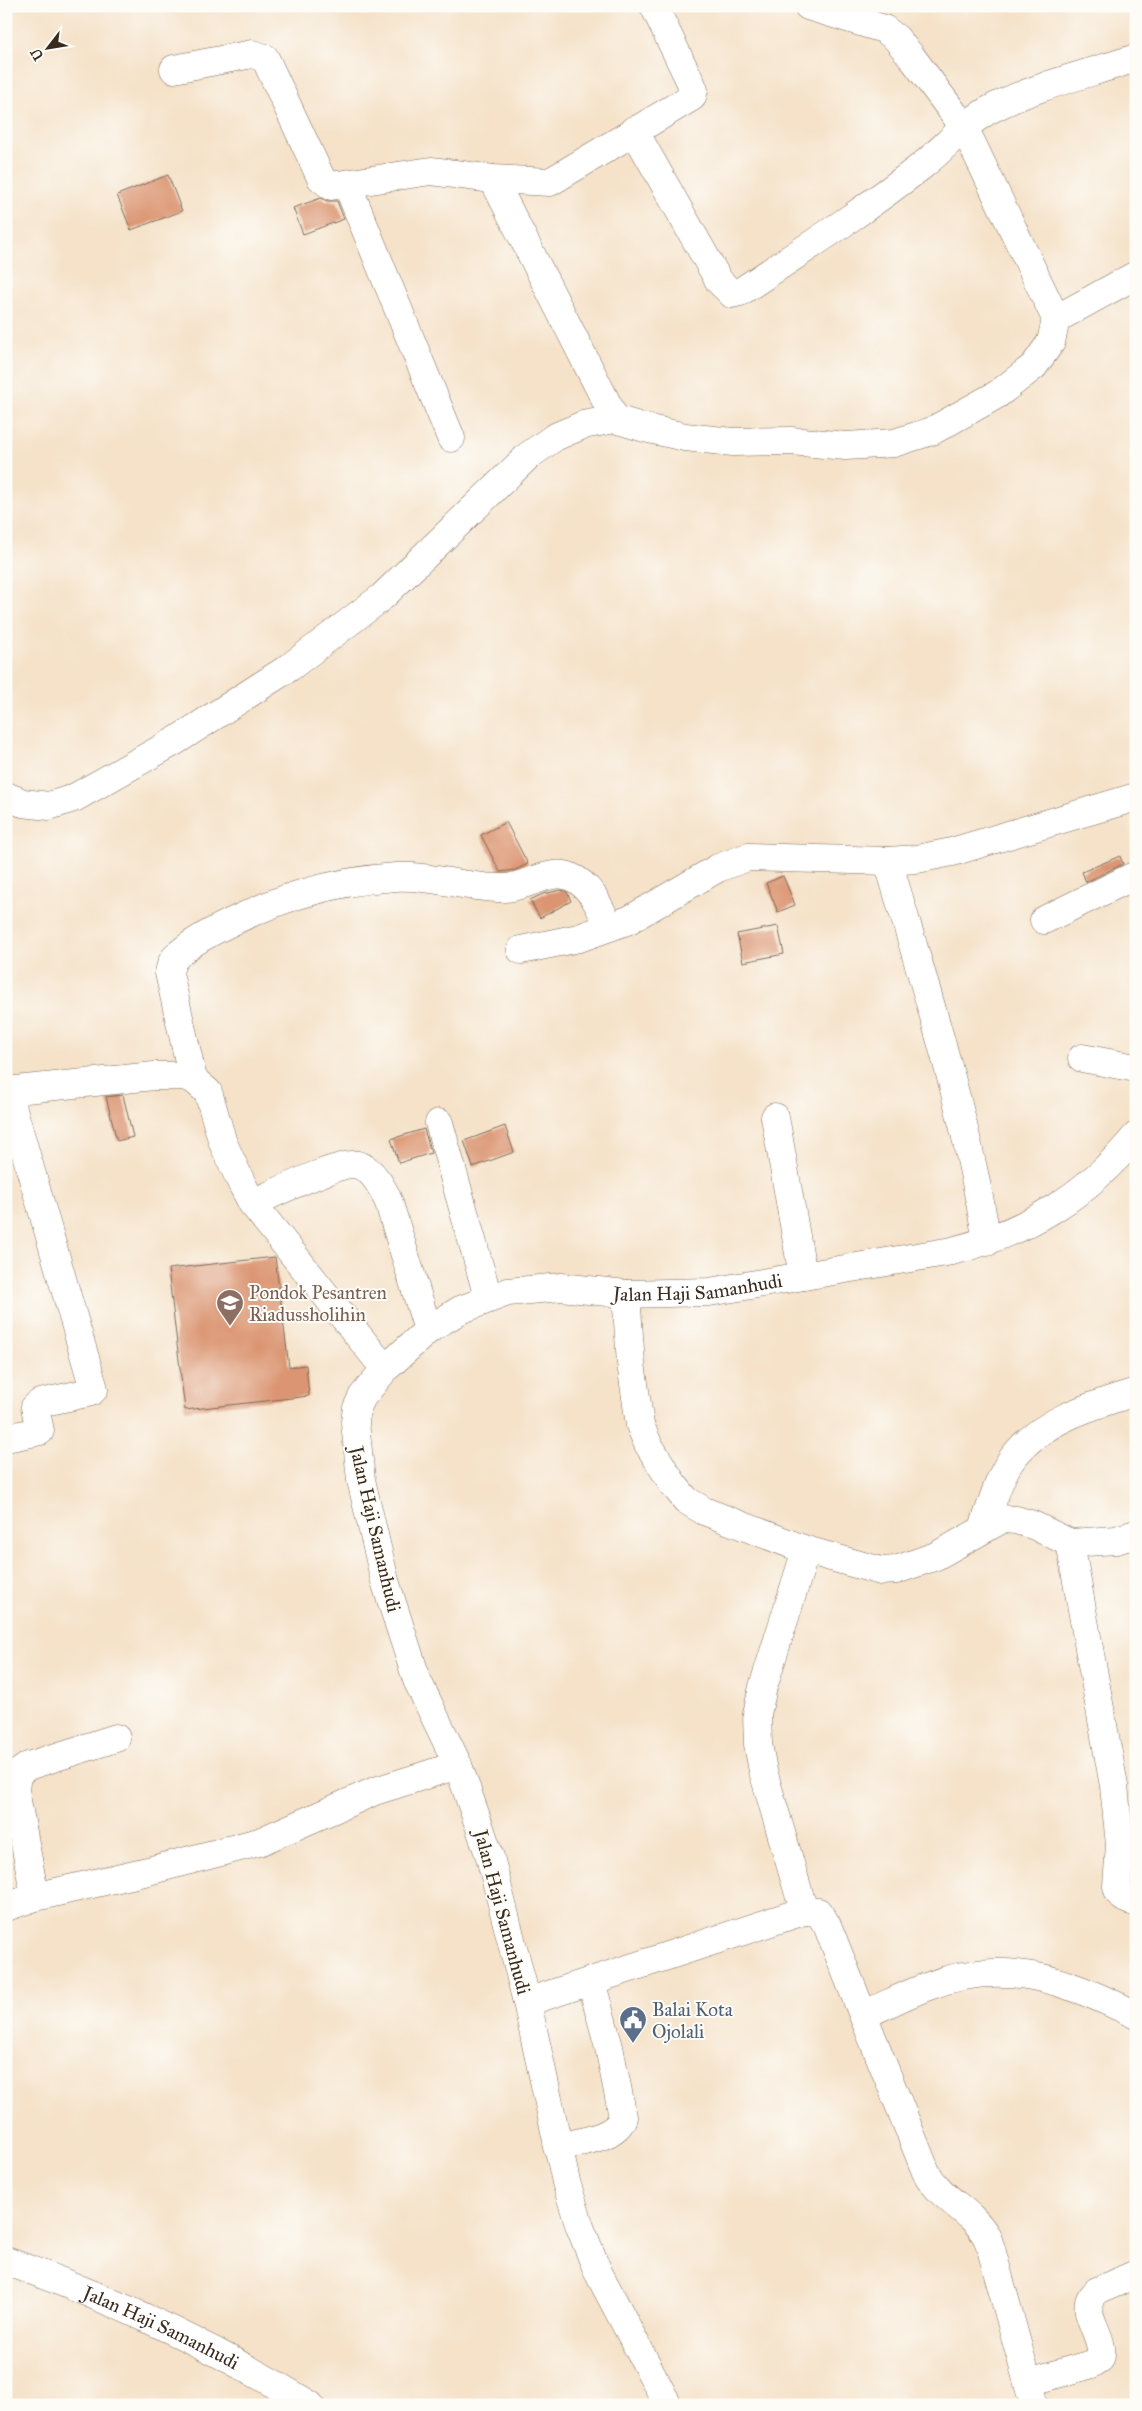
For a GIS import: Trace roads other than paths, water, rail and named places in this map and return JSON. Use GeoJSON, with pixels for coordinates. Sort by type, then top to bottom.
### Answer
{"type":"FeatureCollection","features":[{"type":"Feature","properties":{"kind":"street"},"geometry":{"type":"LineString","coordinates":[[174,69],[252,54],[260,55],[268,64],[321,178],[332,186],[431,171],[493,179],[550,182],[692,97],[694,90],[654,6]]}},
{"type":"Feature","properties":{"kind":"street"},"geometry":{"type":"LineString","coordinates":[[6,796],[23,803],[49,806],[74,798],[177,740],[290,667],[382,597],[528,456],[555,437],[583,425],[615,418],[645,428],[685,436],[732,442],[791,441],[846,446],[894,443],[932,431],[998,394],[1034,366],[1051,342],[1056,319],[964,127],[896,38],[884,29],[808,6]]}},
{"type":"Feature","properties":{"kind":"street"},"geometry":{"type":"LineString","coordinates":[[634,130],[719,281],[732,294],[740,292],[831,233],[923,165],[964,127],[992,108],[1038,89],[1136,58]]}},
{"type":"Feature","properties":{"kind":"street"},"geometry":{"type":"LineString","coordinates":[[493,179],[615,418]]}},
{"type":"Feature","properties":{"kind":"street"},"geometry":{"type":"LineString","coordinates":[[347,184],[451,438]]}},
{"type":"Feature","properties":{"kind":"street"},"geometry":{"type":"LineString","coordinates":[[1056,319],[1136,275]]}},
{"type":"Feature","properties":{"kind":"street"},"geometry":{"type":"LineString","coordinates":[[521,950],[579,938],[609,928],[650,909],[718,868],[748,857],[888,861],[952,852],[1136,797]]}},
{"type":"Feature","properties":{"kind":"street"},"geometry":{"type":"LineString","coordinates":[[888,861],[959,1104],[977,1178],[987,1242]]}},
{"type":"Feature","properties":{"kind":"street"},"geometry":{"type":"LineString","coordinates":[[193,1078],[169,973],[173,960],[196,942],[297,895],[349,883],[397,877],[507,888],[560,874],[571,877],[584,885],[596,901],[609,928]]}},
{"type":"Feature","properties":{"kind":"street"},"geometry":{"type":"LineString","coordinates":[[1044,920],[1136,875]]}},
{"type":"Feature","properties":{"kind":"street"},"geometry":{"type":"LineString","coordinates":[[1082,1058],[1136,1068]]}},
{"type":"Feature","properties":{"kind":"street"},"geometry":{"type":"LineString","coordinates":[[6,1438],[40,1431],[35,1407],[40,1403],[94,1389],[7,1091],[154,1076],[184,1076],[193,1078],[208,1092],[223,1142],[252,1202],[365,1347],[385,1369]]}},
{"type":"Feature","properties":{"kind":"street"},"geometry":{"type":"LineString","coordinates":[[775,1117],[803,1276]]}},
{"type":"Feature","properties":{"kind":"street"},"geometry":{"type":"LineString","coordinates":[[439,1123],[488,1297]]}},
{"type":"Feature","properties":{"kind":"street","name":"Jalan Haji Samanhudi"},"geometry":{"type":"LineString","coordinates":[[668,2405],[598,2272],[580,2227],[557,2147],[527,2002],[490,1857],[458,1765],[417,1680],[400,1633],[361,1480],[354,1422],[357,1408],[362,1397],[385,1369],[428,1330],[460,1310],[488,1297],[508,1292],[561,1287],[626,1294],[709,1292],[920,1258],[987,1242],[1032,1223],[1077,1192],[1134,1144]]}},
{"type":"Feature","properties":{"kind":"street"},"geometry":{"type":"LineString","coordinates":[[252,1202],[330,1170],[351,1164],[361,1166],[383,1190],[389,1203],[428,1330]]}},
{"type":"Feature","properties":{"kind":"street"},"geometry":{"type":"LineString","coordinates":[[626,1294],[634,1397],[640,1425],[648,1444],[673,1484],[686,1500],[704,1512],[806,1550],[871,1569],[896,1570],[936,1556],[1002,1519],[1016,1520],[1033,1525],[1070,1543],[1116,1540],[1136,1534]]}},
{"type":"Feature","properties":{"kind":"street"},"geometry":{"type":"LineString","coordinates":[[983,1528],[1000,1484],[1014,1455],[1032,1438],[1056,1422],[1095,1404],[1136,1392]]}},
{"type":"Feature","properties":{"kind":"street"},"geometry":{"type":"LineString","coordinates":[[1070,1543],[1114,1786],[1120,1845],[1118,1892],[1124,1899],[1136,1902]]}},
{"type":"Feature","properties":{"kind":"street"},"geometry":{"type":"LineString","coordinates":[[804,1911],[763,1770],[758,1744],[757,1714],[763,1687],[806,1550]]}},
{"type":"Feature","properties":{"kind":"street"},"geometry":{"type":"LineString","coordinates":[[35,1897],[15,1790],[17,1774],[28,1766],[116,1738]]}},
{"type":"Feature","properties":{"kind":"street"},"geometry":{"type":"LineString","coordinates":[[6,1907],[35,1897],[148,1871],[260,1842],[375,1791],[458,1765]]}},
{"type":"Feature","properties":{"kind":"street"},"geometry":{"type":"LineString","coordinates":[[527,2002],[804,1911],[815,1910],[824,1918],[932,2183],[949,2201],[970,2217],[985,2234],[993,2256],[1031,2394],[1100,2359],[1101,2345],[1088,2311],[1091,2295],[1136,2274]]}},
{"type":"Feature","properties":{"kind":"street"},"geometry":{"type":"LineString","coordinates":[[863,2015],[927,1986],[956,1978],[1014,1972],[1044,1978],[1084,1990],[1136,2015]]}},
{"type":"Feature","properties":{"kind":"street"},"geometry":{"type":"LineString","coordinates":[[557,2147],[608,2133],[616,2129],[623,2116],[609,2047],[591,1981]]}},
{"type":"Feature","properties":{"kind":"street","name":"Jalan Haji Samanhudi"},"geometry":{"type":"LineString","coordinates":[[6,2261],[114,2302],[191,2338],[310,2405]]}},
{"type":"Feature","properties":{"kind":"place","name":"Pondok Pesantren Riadussholihin"},"geometry":{"type":"Point","coordinates":[230,1327]}},
{"type":"Feature","properties":{"kind":"place","name":"Balai Kota Ojolali"},"geometry":{"type":"Point","coordinates":[633,2044]}}]}
